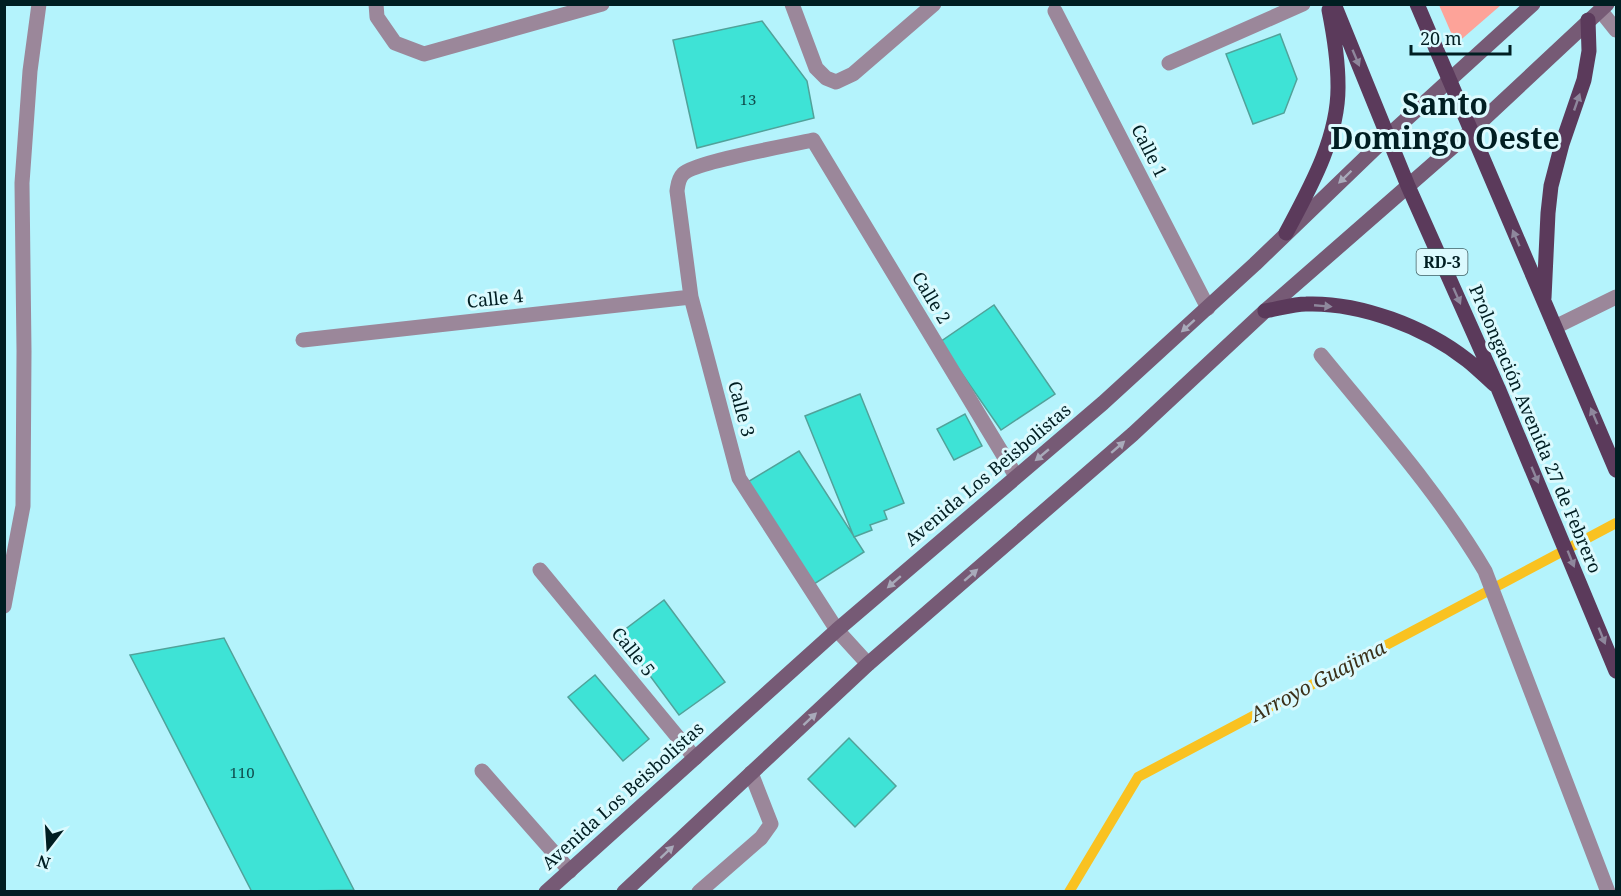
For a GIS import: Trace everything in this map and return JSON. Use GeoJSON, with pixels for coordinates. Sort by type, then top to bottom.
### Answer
{"type":"FeatureCollection","features":[{"type":"Feature","properties":{"kind":"main road"},"geometry":{"type":"LineString","coordinates":[[1286,233],[1311,186],[1331,138],[1338,86],[1334,35],[1328,4]]}},
{"type":"Feature","properties":{"kind":"main road","name":"Prolongación Avenida 27 de Febrero"},"geometry":{"type":"LineString","coordinates":[[1334,4],[1408,186],[1498,388],[1617,671]]}},
{"type":"Feature","properties":{"kind":"main road"},"geometry":{"type":"LineString","coordinates":[[1417,4],[1617,470]]}},
{"type":"Feature","properties":{"kind":"main road","name":"Avenida Los Beisbolistas"},"geometry":{"type":"LineString","coordinates":[[546,891],[837,630],[1103,403],[1208,308],[1389,135],[1533,4]]}},
{"type":"Feature","properties":{"kind":"main road"},"geometry":{"type":"LineString","coordinates":[[624,891],[868,664],[1125,441],[1265,311],[1471,131],[1604,7]]}},
{"type":"Feature","properties":{"kind":"main road"},"geometry":{"type":"LineString","coordinates":[[1544,304],[1551,186],[1562,144],[1584,80],[1589,51],[1588,20]]}},
{"type":"Feature","properties":{"kind":"main road"},"geometry":{"type":"LineString","coordinates":[[1265,311],[1306,304],[1349,308],[1391,318],[1439,342],[1466,359],[1498,388]]}},
{"type":"Feature","properties":{"kind":"street"},"geometry":{"type":"LineString","coordinates":[[4,606],[23,506],[22,183],[30,71],[39,4]]}},
{"type":"Feature","properties":{"kind":"street"},"geometry":{"type":"LineString","coordinates":[[376,4],[377,17],[395,43],[424,54],[602,4]]}},
{"type":"Feature","properties":{"kind":"street"},"geometry":{"type":"LineString","coordinates":[[792,4],[816,68],[826,78],[836,82],[853,74],[934,4]]}},
{"type":"Feature","properties":{"kind":"street"},"geometry":{"type":"LineString","coordinates":[[1168,63],[1304,4]]}},
{"type":"Feature","properties":{"kind":"street"},"geometry":{"type":"LineString","coordinates":[[1604,7],[1617,30]]}},
{"type":"Feature","properties":{"kind":"street","name":"Calle 1"},"geometry":{"type":"LineString","coordinates":[[1055,11],[1208,308]]}},
{"type":"Feature","properties":{"kind":"street","name":"Calle 3"},"geometry":{"type":"LineString","coordinates":[[813,140],[702,165],[683,174],[678,182],[677,191],[691,297],[739,478],[837,630],[868,664]]}},
{"type":"Feature","properties":{"kind":"street","name":"Calle 2"},"geometry":{"type":"LineString","coordinates":[[813,140],[1016,476]]}},
{"type":"Feature","properties":{"kind":"street","name":"Calle 4"},"geometry":{"type":"LineString","coordinates":[[303,340],[691,297]]}},
{"type":"Feature","properties":{"kind":"street"},"geometry":{"type":"LineString","coordinates":[[1556,327],[1617,297]]}},
{"type":"Feature","properties":{"kind":"street"},"geometry":{"type":"LineString","coordinates":[[1321,355],[1419,474],[1469,544],[1485,571],[1608,891]]}},
{"type":"Feature","properties":{"kind":"street","name":"Calle 5"},"geometry":{"type":"LineString","coordinates":[[540,570],[695,758]]}},
{"type":"Feature","properties":{"kind":"street"},"geometry":{"type":"LineString","coordinates":[[482,771],[570,871]]}},
{"type":"Feature","properties":{"kind":"street"},"geometry":{"type":"LineString","coordinates":[[699,891],[761,838],[771,824],[751,773]]}},
{"type":"Feature","properties":{"kind":"shaded area"},"geometry":{"type":"Polygon","coordinates":[[[1439,5],[1501,5],[1456,44],[1439,5]]]}},
{"type":"Feature","properties":{"kind":"building"},"geometry":{"type":"Polygon","coordinates":[[[762,21],[807,81],[814,118],[697,148],[673,40],[762,21]]]}},
{"type":"Feature","properties":{"kind":"building"},"geometry":{"type":"Polygon","coordinates":[[[1280,34],[1297,79],[1284,113],[1253,124],[1226,54],[1280,34]]]}},
{"type":"Feature","properties":{"kind":"building"},"geometry":{"type":"Polygon","coordinates":[[[994,305],[1055,394],[1001,430],[940,342],[994,305]]]}},
{"type":"Feature","properties":{"kind":"building"},"geometry":{"type":"Polygon","coordinates":[[[860,394],[904,503],[884,511],[887,519],[870,525],[872,530],[854,537],[805,416],[860,394]]]}},
{"type":"Feature","properties":{"kind":"building"},"geometry":{"type":"Polygon","coordinates":[[[965,414],[982,446],[954,460],[937,429],[965,414]]]}},
{"type":"Feature","properties":{"kind":"building"},"geometry":{"type":"Polygon","coordinates":[[[799,451],[864,552],[811,586],[746,483],[799,451]]]}},
{"type":"Feature","properties":{"kind":"building"},"geometry":{"type":"Polygon","coordinates":[[[664,600],[725,682],[679,715],[619,634],[664,600]]]}},
{"type":"Feature","properties":{"kind":"building"},"geometry":{"type":"Polygon","coordinates":[[[224,638],[354,890],[252,892],[130,655],[224,638]]]}},
{"type":"Feature","properties":{"kind":"building"},"geometry":{"type":"Polygon","coordinates":[[[595,675],[649,739],[623,761],[568,697],[595,675]]]}},
{"type":"Feature","properties":{"kind":"building"},"geometry":{"type":"Polygon","coordinates":[[[849,738],[896,786],[855,827],[808,779],[849,738]]]}},
{"type":"Feature","properties":{"kind":"waterway","name":"Arroyo Guajima"},"geometry":{"type":"LineString","coordinates":[[1069,892],[1138,777],[1616,523]]}},
{"type":"Feature","properties":{"kind":"district","name":"Santo Domingo Oeste"},"geometry":{"type":"Point","coordinates":[1445,122]}}]}
